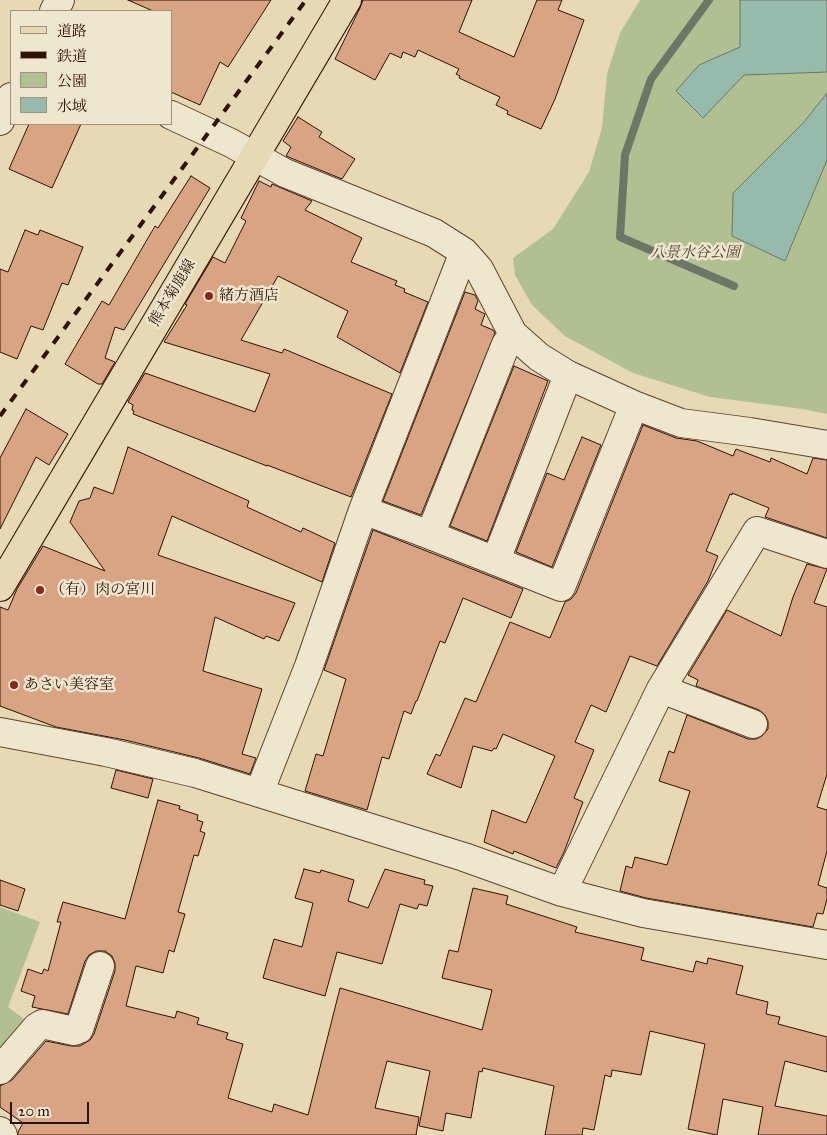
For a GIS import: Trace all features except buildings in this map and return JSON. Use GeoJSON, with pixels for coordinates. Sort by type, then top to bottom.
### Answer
{"type":"FeatureCollection","features":[{"type":"Feature","properties":{"kind":"main road","name":"熊本菊鹿線"},"geometry":{"type":"LineString","coordinates":[[0,587],[347,0]]}},
{"type":"Feature","properties":{"kind":"street"},"geometry":{"type":"LineString","coordinates":[[0,121],[10,99]]}},
{"type":"Feature","properties":{"kind":"street"},"geometry":{"type":"LineString","coordinates":[[172,114],[210,132],[285,173],[434,233],[464,252],[479,269],[513,334],[539,357],[568,375],[634,405],[681,423],[827,445]]}},
{"type":"Feature","properties":{"kind":"street"},"geometry":{"type":"LineString","coordinates":[[258,793],[308,666],[363,510],[464,252]]}},
{"type":"Feature","properties":{"kind":"street"},"geometry":{"type":"LineString","coordinates":[[430,535],[506,344],[513,334]]}},
{"type":"Feature","properties":{"kind":"street"},"geometry":{"type":"LineString","coordinates":[[496,560],[568,375]]}},
{"type":"Feature","properties":{"kind":"street"},"geometry":{"type":"LineString","coordinates":[[363,510],[561,586],[634,405]]}},
{"type":"Feature","properties":{"kind":"street"},"geometry":{"type":"LineString","coordinates":[[562,892],[661,688],[757,531],[827,554]]}},
{"type":"Feature","properties":{"kind":"street"},"geometry":{"type":"LineString","coordinates":[[661,688],[753,724]]}},
{"type":"Feature","properties":{"kind":"street"},"geometry":{"type":"LineString","coordinates":[[0,732],[106,752],[194,773],[464,857],[562,892],[643,913],[827,945]]}},
{"type":"Feature","properties":{"kind":"street"},"geometry":{"type":"LineString","coordinates":[[0,1070],[37,1027],[42,1024],[74,1031],[79,1029],[100,966]]}},
{"type":"Feature","properties":{"kind":"street"},"geometry":{"type":"LineString","coordinates":[[0,1131],[4,1135]]}},
{"type":"Feature","properties":{"kind":"green space","name":"八景水谷公園"},"geometry":{"type":"Polygon","coordinates":[[[640,0],[827,0],[827,414],[710,397],[633,373],[565,336],[532,305],[515,275],[513,258],[553,229],[589,172],[602,128],[607,74],[620,33],[640,0]]]}},
{"type":"Feature","properties":{"kind":"green space"},"geometry":{"type":"Polygon","coordinates":[[[0,907],[40,922],[8,1007],[28,1022],[0,1056],[0,907]]]}},
{"type":"Feature","properties":{"kind":"water"},"geometry":{"type":"Polygon","coordinates":[[[740,0],[827,0],[827,72],[744,75],[703,118],[676,91],[699,65],[740,47],[740,0]]]}},
{"type":"Feature","properties":{"kind":"water"},"geometry":{"type":"Polygon","coordinates":[[[827,93],[827,160],[785,261],[732,236],[733,193],[804,122],[827,93]]]}},
{"type":"Feature","properties":{"kind":"waterway"},"geometry":{"type":"LineString","coordinates":[[709,0],[651,79],[625,155],[620,237],[734,286]]}},
{"type":"Feature","properties":{"kind":"railway"},"geometry":{"type":"LineString","coordinates":[[0,416],[306,0]]}},
{"type":"Feature","properties":{"kind":"place","name":"緒方酒店"},"geometry":{"type":"Point","coordinates":[209,296]}},
{"type":"Feature","properties":{"kind":"place","name":"（有）肉の宮川"},"geometry":{"type":"Point","coordinates":[40,590]}},
{"type":"Feature","properties":{"kind":"place","name":"あさい美容室"},"geometry":{"type":"Point","coordinates":[14,685]}}]}
